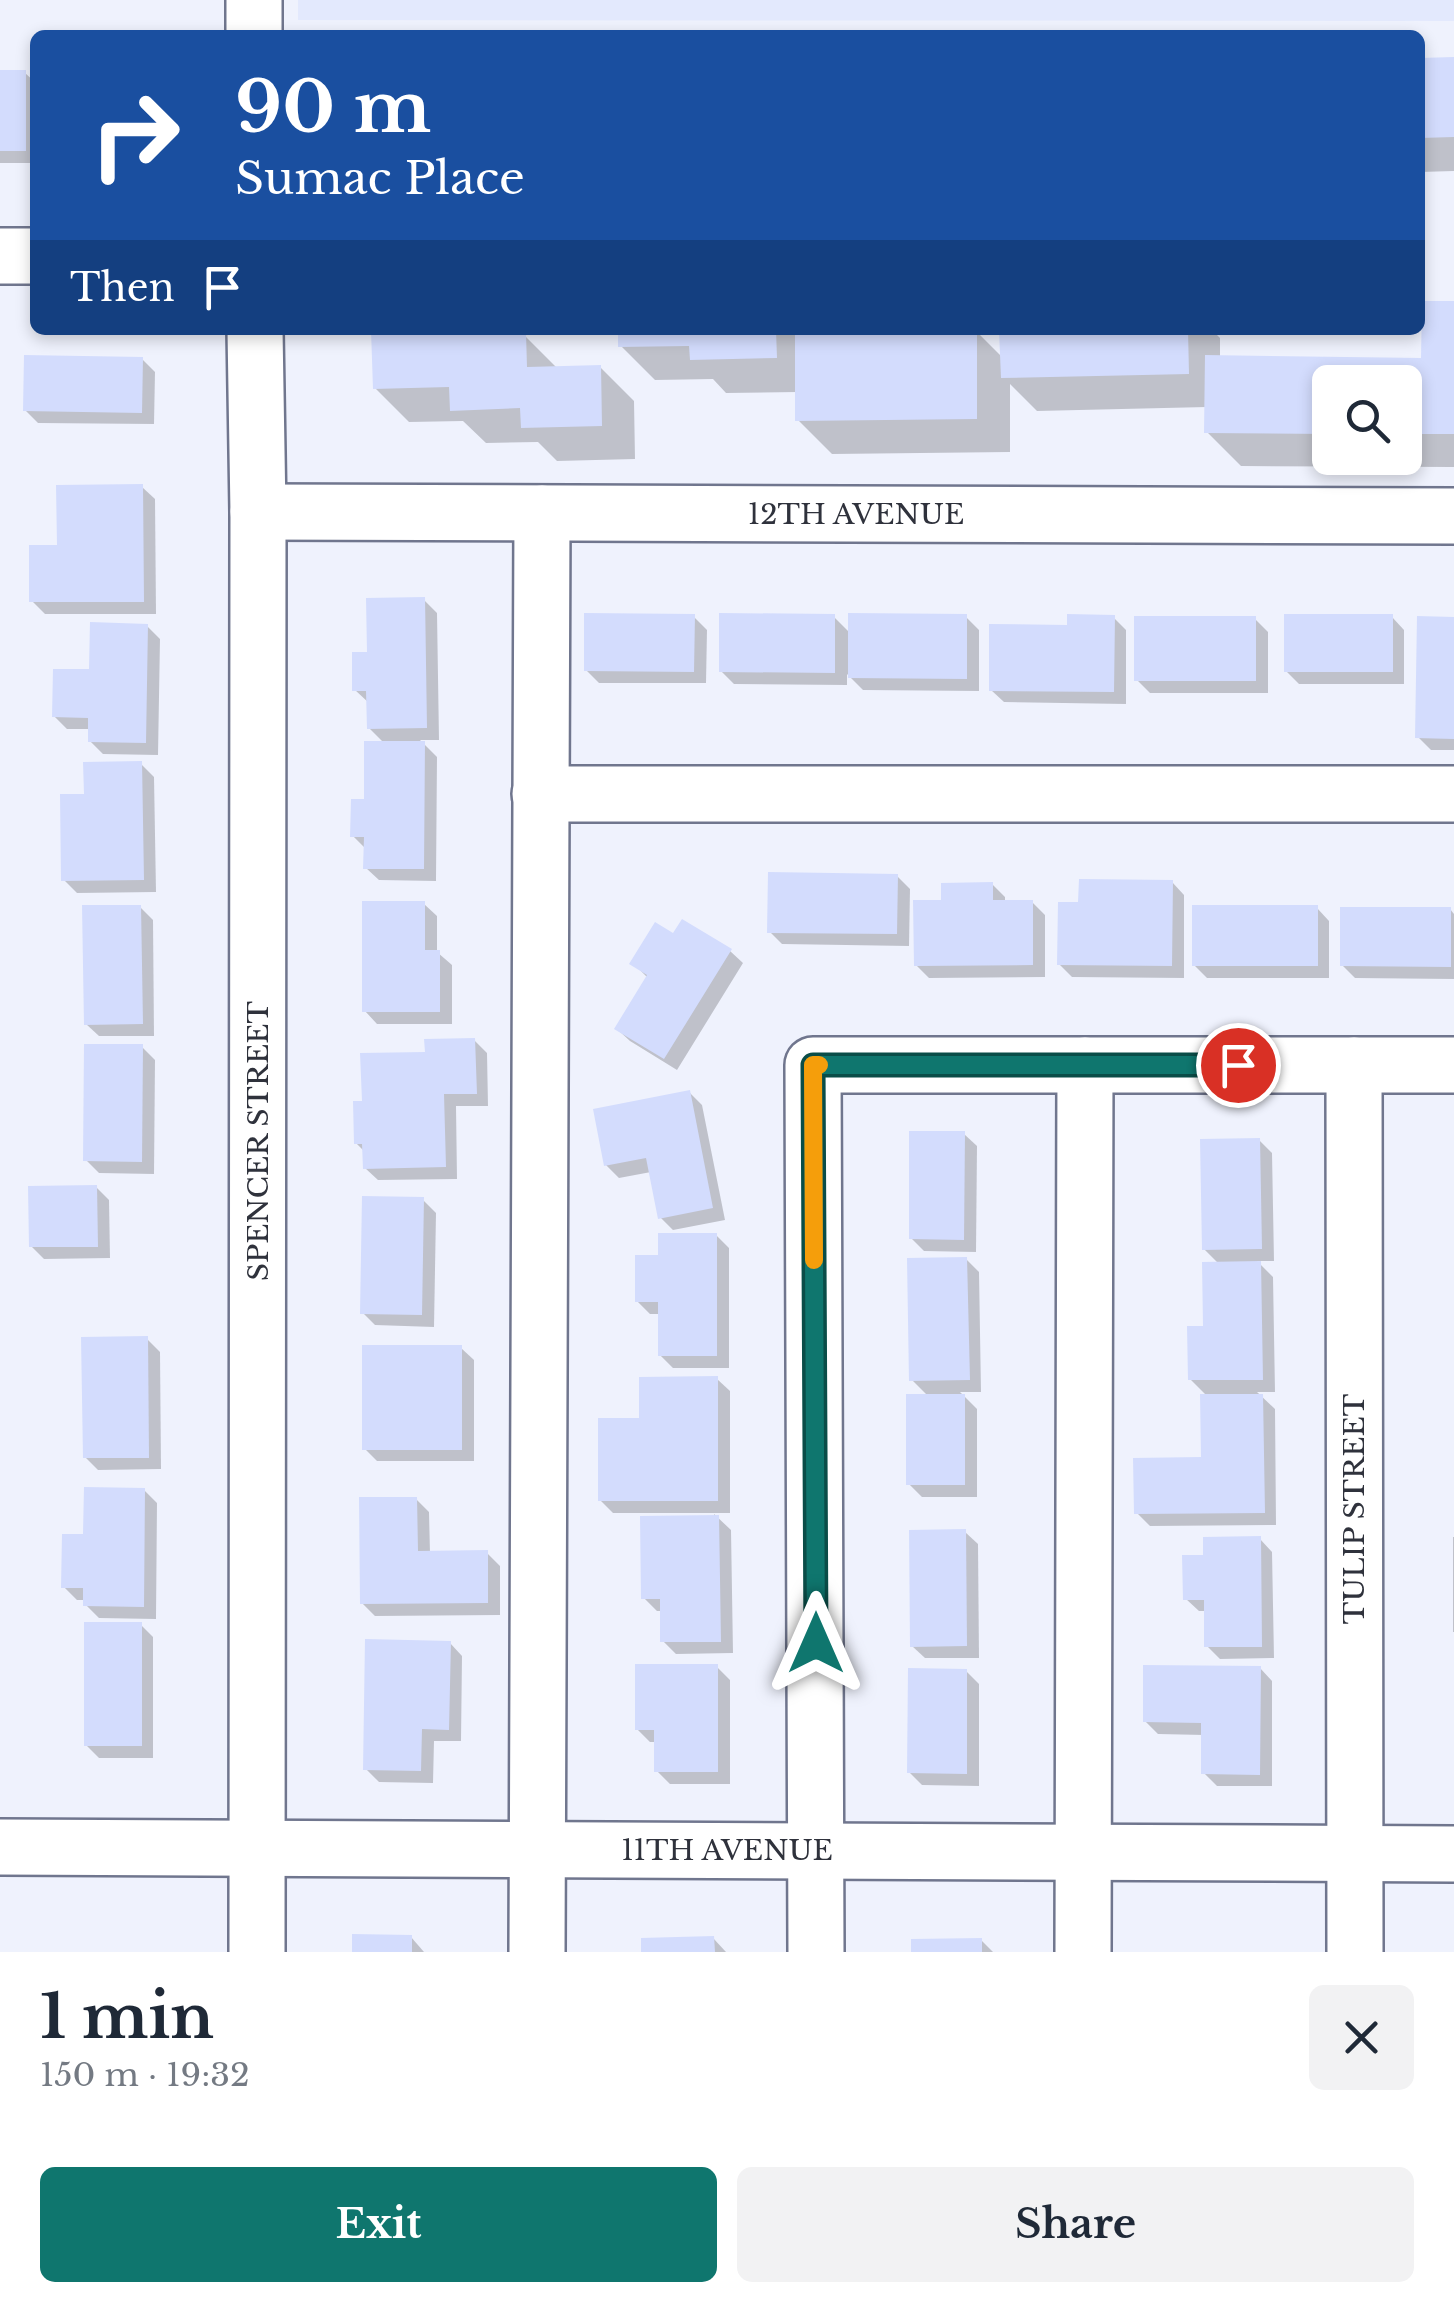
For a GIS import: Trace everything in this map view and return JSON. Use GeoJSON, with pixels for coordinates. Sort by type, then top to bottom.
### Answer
{"type":"FeatureCollection","features":[{"type":"Feature","properties":{"kind":"street"},"geometry":{"type":"LineString","coordinates":[[254,0],[254,30]]}},
{"type":"Feature","properties":{"kind":"street"},"geometry":{"type":"LineString","coordinates":[[0,256],[30,256]]}},
{"type":"Feature","properties":{"kind":"street","name":"SPENCER STREET"},"geometry":{"type":"LineString","coordinates":[[255,335],[257,1952]]}},
{"type":"Feature","properties":{"kind":"street","name":"12TH AVENUE"},"geometry":{"type":"LineString","coordinates":[[258,512],[1454,516]]}},
{"type":"Feature","properties":{"kind":"street"},"geometry":{"type":"LineString","coordinates":[[537,1952],[542,513]]}},
{"type":"Feature","properties":{"kind":"street"},"geometry":{"type":"LineString","coordinates":[[540,794],[1454,794]]}},
{"type":"Feature","properties":{"kind":"street"},"geometry":{"type":"LineString","coordinates":[[816,1952],[813,1065],[1454,1065]]}},
{"type":"Feature","properties":{"kind":"street"},"geometry":{"type":"LineString","coordinates":[[1083,1952],[1085,1065]]}},
{"type":"Feature","properties":{"kind":"street","name":"TULIP STREET"},"geometry":{"type":"LineString","coordinates":[[1354,1065],[1356,1952]]}},
{"type":"Feature","properties":{"kind":"street","name":"11TH AVENUE"},"geometry":{"type":"LineString","coordinates":[[0,1847],[1454,1854]]}},
{"type":"Feature","properties":{"kind":"shaded area"},"geometry":{"type":"Polygon","coordinates":[[[298,0],[1454,0],[1454,21],[298,20],[298,0]]]}},
{"type":"Feature","properties":{"kind":"building"},"geometry":{"type":"Polygon","coordinates":[[[1454,57],[1454,137],[1425,138],[1425,58],[1454,57]]]}},
{"type":"Feature","properties":{"kind":"building"},"geometry":{"type":"Polygon","coordinates":[[[0,70],[26,70],[26,151],[0,151],[0,70]]]}},
{"type":"Feature","properties":{"kind":"building"},"geometry":{"type":"Polygon","coordinates":[[[1425,301],[1454,301],[1454,434],[1422,434],[1422,365],[1312,365],[1312,434],[1204,433],[1205,355],[1421,358],[1425,301]]]}},
{"type":"Feature","properties":{"kind":"building"},"geometry":{"type":"Polygon","coordinates":[[[371,335],[526,335],[527,367],[601,365],[602,426],[521,428],[520,408],[450,411],[449,387],[373,389],[371,335]]]}},
{"type":"Feature","properties":{"kind":"building"},"geometry":{"type":"Polygon","coordinates":[[[618,335],[776,335],[777,358],[690,360],[689,346],[618,347],[618,335]]]}},
{"type":"Feature","properties":{"kind":"building"},"geometry":{"type":"Polygon","coordinates":[[[795,335],[977,335],[977,419],[795,421],[795,335]]]}},
{"type":"Feature","properties":{"kind":"building"},"geometry":{"type":"Polygon","coordinates":[[[999,335],[1188,335],[1189,374],[1001,378],[999,335]]]}},
{"type":"Feature","properties":{"kind":"building"},"geometry":{"type":"Polygon","coordinates":[[[24,355],[143,357],[142,413],[23,411],[24,355]]]}},
{"type":"Feature","properties":{"kind":"building"},"geometry":{"type":"Polygon","coordinates":[[[143,484],[144,602],[29,602],[29,545],[57,545],[56,485],[143,484]]]}},
{"type":"Feature","properties":{"kind":"building"},"geometry":{"type":"Polygon","coordinates":[[[425,597],[427,728],[367,729],[366,691],[352,691],[352,652],[367,652],[366,598],[425,597]]]}},
{"type":"Feature","properties":{"kind":"building"},"geometry":{"type":"Polygon","coordinates":[[[584,613],[695,614],[694,672],[584,671],[584,613]]]}},
{"type":"Feature","properties":{"kind":"building"},"geometry":{"type":"Polygon","coordinates":[[[719,613],[835,614],[835,673],[719,672],[719,613]]]}},
{"type":"Feature","properties":{"kind":"building"},"geometry":{"type":"Polygon","coordinates":[[[848,613],[967,614],[967,679],[848,678],[848,613]]]}},
{"type":"Feature","properties":{"kind":"building"},"geometry":{"type":"Polygon","coordinates":[[[1067,614],[1115,615],[1114,692],[989,691],[989,624],[1067,625],[1067,614]]]}},
{"type":"Feature","properties":{"kind":"building"},"geometry":{"type":"Polygon","coordinates":[[[1284,614],[1393,614],[1393,672],[1284,672],[1284,614]]]}},
{"type":"Feature","properties":{"kind":"building"},"geometry":{"type":"Polygon","coordinates":[[[1134,616],[1256,616],[1256,681],[1134,681],[1134,616]]]}},
{"type":"Feature","properties":{"kind":"building"},"geometry":{"type":"Polygon","coordinates":[[[1417,616],[1454,617],[1454,739],[1415,738],[1417,616]]]}},
{"type":"Feature","properties":{"kind":"building"},"geometry":{"type":"Polygon","coordinates":[[[90,622],[148,624],[146,743],[88,742],[88,718],[52,717],[53,669],[89,669],[90,622]]]}},
{"type":"Feature","properties":{"kind":"building"},"geometry":{"type":"Polygon","coordinates":[[[364,741],[425,741],[424,869],[363,869],[364,837],[350,837],[351,799],[364,799],[364,741]]]}},
{"type":"Feature","properties":{"kind":"building"},"geometry":{"type":"Polygon","coordinates":[[[142,761],[144,880],[61,881],[60,794],[84,794],[83,762],[142,761]]]}},
{"type":"Feature","properties":{"kind":"building"},"geometry":{"type":"Polygon","coordinates":[[[768,872],[898,874],[897,934],[767,933],[768,872]]]}},
{"type":"Feature","properties":{"kind":"building"},"geometry":{"type":"Polygon","coordinates":[[[1079,879],[1173,880],[1172,966],[1057,965],[1058,902],[1078,902],[1079,879]]]}},
{"type":"Feature","properties":{"kind":"building"},"geometry":{"type":"Polygon","coordinates":[[[993,882],[993,900],[1033,900],[1033,965],[914,966],[913,900],[941,900],[941,883],[993,882]]]}},
{"type":"Feature","properties":{"kind":"building"},"geometry":{"type":"Polygon","coordinates":[[[362,901],[425,901],[425,950],[440,950],[440,1012],[362,1012],[362,901]]]}},
{"type":"Feature","properties":{"kind":"building"},"geometry":{"type":"Polygon","coordinates":[[[82,905],[141,905],[143,1024],[84,1025],[82,905]]]}},
{"type":"Feature","properties":{"kind":"building"},"geometry":{"type":"Polygon","coordinates":[[[1192,905],[1318,905],[1318,966],[1192,966],[1192,905]]]}},
{"type":"Feature","properties":{"kind":"building"},"geometry":{"type":"Polygon","coordinates":[[[1340,907],[1451,907],[1451,967],[1340,966],[1340,907]]]}},
{"type":"Feature","properties":{"kind":"building"},"geometry":{"type":"Polygon","coordinates":[[[682,919],[732,949],[664,1059],[614,1029],[647,975],[629,964],[655,922],[673,933],[682,919]]]}},
{"type":"Feature","properties":{"kind":"building"},"geometry":{"type":"Polygon","coordinates":[[[475,1038],[477,1094],[444,1094],[446,1167],[363,1169],[362,1144],[354,1144],[353,1101],[362,1101],[360,1053],[425,1052],[424,1039],[475,1038]]]}},
{"type":"Feature","properties":{"kind":"building"},"geometry":{"type":"Polygon","coordinates":[[[84,1044],[143,1044],[142,1162],[83,1161],[84,1044]]]}},
{"type":"Feature","properties":{"kind":"building"},"geometry":{"type":"Polygon","coordinates":[[[690,1090],[713,1208],[658,1219],[646,1158],[604,1166],[593,1109],[690,1090]]]}},
{"type":"Feature","properties":{"kind":"building"},"geometry":{"type":"Polygon","coordinates":[[[909,1131],[965,1131],[964,1240],[909,1239],[909,1131]]]}},
{"type":"Feature","properties":{"kind":"building"},"geometry":{"type":"Polygon","coordinates":[[[1260,1138],[1262,1249],[1202,1250],[1200,1139],[1260,1138]]]}},
{"type":"Feature","properties":{"kind":"building"},"geometry":{"type":"Polygon","coordinates":[[[97,1185],[98,1247],[29,1247],[28,1186],[97,1185]]]}},
{"type":"Feature","properties":{"kind":"building"},"geometry":{"type":"Polygon","coordinates":[[[362,1196],[424,1197],[422,1315],[360,1314],[362,1196]]]}},
{"type":"Feature","properties":{"kind":"building"},"geometry":{"type":"Polygon","coordinates":[[[658,1233],[717,1233],[717,1356],[658,1356],[658,1302],[635,1302],[635,1255],[658,1255],[658,1233]]]}},
{"type":"Feature","properties":{"kind":"building"},"geometry":{"type":"Polygon","coordinates":[[[967,1257],[970,1380],[909,1381],[907,1258],[967,1257]]]}},
{"type":"Feature","properties":{"kind":"building"},"geometry":{"type":"Polygon","coordinates":[[[1261,1261],[1263,1380],[1188,1380],[1187,1326],[1203,1326],[1202,1262],[1261,1261]]]}},
{"type":"Feature","properties":{"kind":"building"},"geometry":{"type":"Polygon","coordinates":[[[148,1336],[149,1458],[83,1458],[81,1337],[148,1336]]]}},
{"type":"Feature","properties":{"kind":"building"},"geometry":{"type":"Polygon","coordinates":[[[362,1345],[462,1345],[462,1450],[362,1450],[362,1345]]]}},
{"type":"Feature","properties":{"kind":"building"},"geometry":{"type":"Polygon","coordinates":[[[718,1376],[718,1501],[598,1501],[598,1418],[639,1418],[639,1377],[718,1376]]]}},
{"type":"Feature","properties":{"kind":"building"},"geometry":{"type":"Polygon","coordinates":[[[906,1394],[965,1394],[965,1485],[906,1485],[906,1394]]]}},
{"type":"Feature","properties":{"kind":"building"},"geometry":{"type":"Polygon","coordinates":[[[1200,1394],[1263,1394],[1265,1513],[1134,1514],[1133,1458],[1201,1457],[1200,1394]]]}},
{"type":"Feature","properties":{"kind":"building"},"geometry":{"type":"Polygon","coordinates":[[[84,1487],[145,1488],[144,1607],[83,1606],[83,1588],[61,1588],[62,1534],[83,1534],[84,1487]]]}},
{"type":"Feature","properties":{"kind":"building"},"geometry":{"type":"Polygon","coordinates":[[[359,1497],[417,1497],[418,1551],[488,1550],[488,1603],[360,1604],[359,1497]]]}},
{"type":"Feature","properties":{"kind":"building"},"geometry":{"type":"Polygon","coordinates":[[[719,1515],[721,1642],[660,1642],[660,1599],[641,1599],[640,1516],[719,1515]]]}},
{"type":"Feature","properties":{"kind":"building"},"geometry":{"type":"Polygon","coordinates":[[[966,1529],[967,1646],[910,1647],[909,1530],[966,1529]]]}},
{"type":"Feature","properties":{"kind":"building"},"geometry":{"type":"Polygon","coordinates":[[[1261,1536],[1262,1647],[1204,1647],[1204,1600],[1183,1600],[1182,1555],[1203,1555],[1203,1537],[1261,1536]]]}},
{"type":"Feature","properties":{"kind":"building"},"geometry":{"type":"Polygon","coordinates":[[[84,1622],[142,1622],[142,1746],[84,1746],[84,1622]]]}},
{"type":"Feature","properties":{"kind":"building"},"geometry":{"type":"Polygon","coordinates":[[[365,1639],[451,1641],[449,1730],[422,1729],[421,1771],[363,1770],[365,1639]]]}},
{"type":"Feature","properties":{"kind":"building"},"geometry":{"type":"Polygon","coordinates":[[[635,1664],[718,1664],[718,1772],[654,1772],[654,1730],[635,1730],[635,1664]]]}},
{"type":"Feature","properties":{"kind":"building"},"geometry":{"type":"Polygon","coordinates":[[[1143,1665],[1261,1666],[1260,1775],[1201,1774],[1201,1723],[1143,1722],[1143,1665]]]}},
{"type":"Feature","properties":{"kind":"building"},"geometry":{"type":"Polygon","coordinates":[[[908,1668],[967,1669],[967,1774],[907,1773],[908,1668]]]}},
{"type":"Feature","properties":{"kind":"building"},"geometry":{"type":"Polygon","coordinates":[[[352,1934],[412,1935],[412,1952],[352,1952],[352,1934]]]}},
{"type":"Feature","properties":{"kind":"building"},"geometry":{"type":"Polygon","coordinates":[[[714,1936],[715,1952],[641,1952],[641,1938],[714,1936]]]}},
{"type":"Feature","properties":{"kind":"building"},"geometry":{"type":"Polygon","coordinates":[[[982,1938],[982,1952],[911,1952],[911,1939],[982,1938]]]}},
{"type":"Feature","properties":{"kind":"slow traffic"},"geometry":{"type":"LineString","coordinates":[[814,1260],[813,1065],[819,1065]]}},
{"type":"Feature","properties":{"kind":"route"},"geometry":{"type":"LineString","coordinates":[[816,1643],[813,1065],[1238,1065]]}}]}
